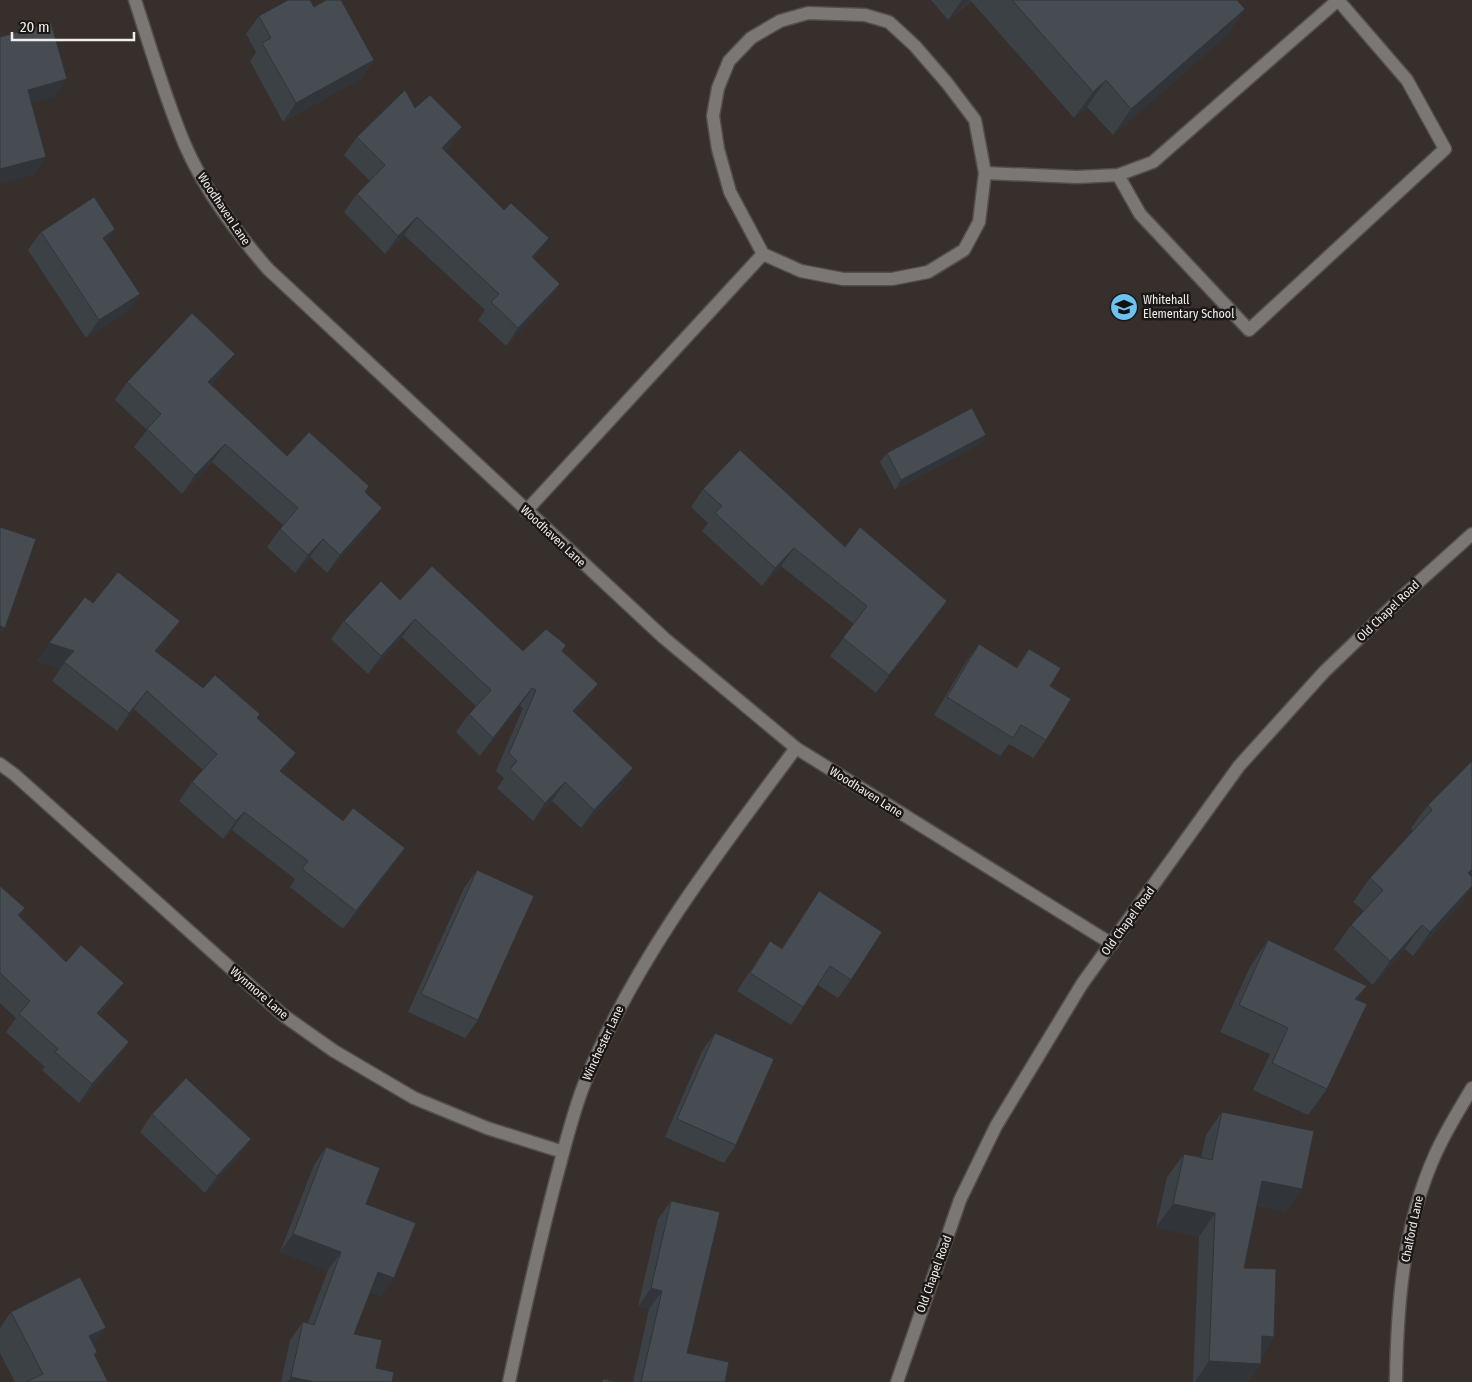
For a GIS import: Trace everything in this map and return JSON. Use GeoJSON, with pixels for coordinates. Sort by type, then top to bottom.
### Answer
{"type":"FeatureCollection","features":[{"type":"Feature","properties":{"kind":"street","name":"Woodhaven Lane"},"geometry":{"type":"LineString","coordinates":[[135,0],[165,93],[186,146],[220,208],[268,269],[337,331],[526,511],[664,638],[796,748],[1112,944]]}},
{"type":"Feature","properties":{"kind":"street"},"geometry":{"type":"LineString","coordinates":[[986,173],[1077,177],[1118,175],[1153,162],[1338,0],[1407,80],[1445,149],[1249,330],[1140,214],[1118,175]]}},
{"type":"Feature","properties":{"kind":"street"},"geometry":{"type":"LineString","coordinates":[[808,13],[865,14],[889,22],[915,46],[941,75],[975,120],[986,173],[979,222],[964,250],[928,272],[892,279],[843,279],[801,271],[763,254],[730,192],[718,149],[713,116],[718,88],[729,61],[751,38],[780,21],[808,13]]}},
{"type":"Feature","properties":{"kind":"street"},"geometry":{"type":"LineString","coordinates":[[526,511],[763,254]]}},
{"type":"Feature","properties":{"kind":"street","name":"Old Chapel Road"},"geometry":{"type":"LineString","coordinates":[[897,1382],[960,1200],[996,1126],[1078,991],[1239,766],[1324,672],[1402,597],[1472,534]]}},
{"type":"Feature","properties":{"kind":"street","name":"Winchester Lane"},"geometry":{"type":"LineString","coordinates":[[509,1382],[563,1152],[584,1084],[608,1028],[634,979],[711,862],[796,748]]}},
{"type":"Feature","properties":{"kind":"street","name":"Wynmore Lane"},"geometry":{"type":"LineString","coordinates":[[0,764],[15,775],[283,1015],[334,1051],[414,1098],[487,1128],[563,1152]]}},
{"type":"Feature","properties":{"kind":"street","name":"Chalford Lane"},"geometry":{"type":"LineString","coordinates":[[1396,1382],[1402,1281],[1411,1224],[1422,1187],[1435,1154],[1472,1088]]}},
{"type":"Feature","properties":{"kind":"building"},"geometry":{"type":"Polygon","coordinates":[[[288,0],[310,0],[314,7],[326,0],[341,0],[374,60],[296,103],[262,43],[271,38],[259,16],[288,0]]]}},
{"type":"Feature","properties":{"kind":"building"},"geometry":{"type":"Polygon","coordinates":[[[1012,0],[1237,0],[1245,9],[1131,109],[1106,80],[1093,92],[1012,0]]]}},
{"type":"Feature","properties":{"kind":"building"},"geometry":{"type":"Polygon","coordinates":[[[51,23],[67,79],[28,90],[46,157],[0,169],[0,37],[51,23]]]}},
{"type":"Feature","properties":{"kind":"building"},"geometry":{"type":"Polygon","coordinates":[[[405,90],[415,108],[430,95],[462,127],[442,148],[504,210],[511,203],[549,238],[532,257],[560,284],[518,328],[491,302],[499,294],[417,217],[398,236],[357,194],[385,165],[357,137],[405,90]]]}},
{"type":"Feature","properties":{"kind":"building"},"geometry":{"type":"Polygon","coordinates":[[[94,197],[115,229],[103,238],[140,294],[99,320],[41,232],[94,197]]]}},
{"type":"Feature","properties":{"kind":"building"},"geometry":{"type":"Polygon","coordinates":[[[192,313],[235,354],[208,382],[287,456],[309,432],[369,486],[365,492],[382,508],[340,555],[323,539],[308,555],[280,529],[298,508],[225,444],[195,475],[147,429],[161,414],[127,382],[192,313]]]}},
{"type":"Feature","properties":{"kind":"building"},"geometry":{"type":"Polygon","coordinates":[[[972,408],[986,435],[901,480],[887,453],[972,408]]]}},
{"type":"Feature","properties":{"kind":"building"},"geometry":{"type":"Polygon","coordinates":[[[740,450],[845,547],[860,527],[947,601],[889,675],[843,638],[867,606],[794,548],[775,568],[715,513],[722,506],[703,489],[740,450]]]}},
{"type":"Feature","properties":{"kind":"building"},"geometry":{"type":"Polygon","coordinates":[[[0,527],[36,539],[5,628],[0,626],[0,527]]]}},
{"type":"Feature","properties":{"kind":"building"},"geometry":{"type":"Polygon","coordinates":[[[432,566],[523,651],[546,629],[566,645],[562,651],[598,684],[573,711],[633,768],[594,810],[565,782],[545,803],[510,769],[517,761],[509,753],[536,690],[532,688],[493,738],[469,714],[491,690],[415,619],[381,656],[344,621],[381,581],[400,600],[432,566]]]}},
{"type":"Feature","properties":{"kind":"building"},"geometry":{"type":"Polygon","coordinates":[[[118,572],[180,621],[155,651],[203,688],[215,675],[260,714],[257,718],[296,753],[280,771],[343,821],[353,808],[405,848],[356,911],[302,869],[308,861],[244,812],[236,821],[192,782],[217,754],[147,691],[129,713],[64,662],[74,651],[49,643],[85,597],[93,603],[118,572]]]}},
{"type":"Feature","properties":{"kind":"building"},"geometry":{"type":"Polygon","coordinates":[[[979,644],[1017,668],[1029,649],[1061,668],[1050,686],[1071,699],[1046,740],[1021,725],[1013,738],[947,697],[979,644]]]}},
{"type":"Feature","properties":{"kind":"building"},"geometry":{"type":"Polygon","coordinates":[[[1472,761],[1472,869],[1468,873],[1472,877],[1472,886],[1430,932],[1422,925],[1390,961],[1351,925],[1383,890],[1370,878],[1432,810],[1428,805],[1472,761]]]}},
{"type":"Feature","properties":{"kind":"building"},"geometry":{"type":"Polygon","coordinates":[[[477,870],[534,896],[478,1020],[421,994],[477,870]]]}},
{"type":"Feature","properties":{"kind":"building"},"geometry":{"type":"Polygon","coordinates":[[[0,886],[25,908],[18,915],[66,962],[81,945],[124,983],[97,1013],[129,1042],[92,1084],[55,1052],[58,1049],[19,1014],[30,1001],[0,973],[0,886]]]}},
{"type":"Feature","properties":{"kind":"building"},"geometry":{"type":"Polygon","coordinates":[[[819,891],[882,932],[851,980],[830,966],[803,1007],[750,973],[770,941],[782,949],[819,891]]]}},
{"type":"Feature","properties":{"kind":"building"},"geometry":{"type":"Polygon","coordinates":[[[1268,940],[1367,986],[1355,999],[1367,1004],[1327,1089],[1272,1063],[1288,1028],[1239,1005],[1268,940]]]}},
{"type":"Feature","properties":{"kind":"building"},"geometry":{"type":"Polygon","coordinates":[[[715,1033],[774,1059],[736,1145],[677,1119],[715,1033]]]}},
{"type":"Feature","properties":{"kind":"building"},"geometry":{"type":"Polygon","coordinates":[[[186,1078],[251,1139],[217,1176],[152,1114],[186,1078]]]}},
{"type":"Feature","properties":{"kind":"building"},"geometry":{"type":"Polygon","coordinates":[[[1222,1112],[1314,1131],[1302,1189],[1262,1181],[1244,1268],[1276,1269],[1274,1337],[1262,1336],[1261,1364],[1209,1361],[1215,1213],[1173,1204],[1184,1154],[1212,1160],[1222,1112]]]}},
{"type":"Feature","properties":{"kind":"building"},"geometry":{"type":"Polygon","coordinates":[[[326,1147],[380,1168],[366,1204],[416,1223],[394,1278],[378,1272],[354,1334],[382,1340],[376,1368],[394,1372],[392,1382],[315,1382],[291,1377],[303,1322],[314,1325],[341,1252],[293,1234],[326,1147]]]}},
{"type":"Feature","properties":{"kind":"building"},"geometry":{"type":"Polygon","coordinates":[[[671,1201],[720,1212],[687,1353],[729,1362],[725,1382],[641,1382],[662,1291],[651,1288],[671,1201]]]}},
{"type":"Feature","properties":{"kind":"building"},"geometry":{"type":"Polygon","coordinates":[[[80,1277],[106,1328],[89,1336],[97,1352],[94,1354],[108,1382],[26,1382],[43,1374],[11,1312],[80,1277]]]}},
{"type":"Feature","properties":{"kind":"building"},"geometry":{"type":"Polygon","coordinates":[[[603,1379],[617,1382],[602,1382],[603,1379]]]}},
{"type":"Feature","properties":{"kind":"place","name":"Whitehall Elementary School"},"geometry":{"type":"Point","coordinates":[1124,307]}}]}
